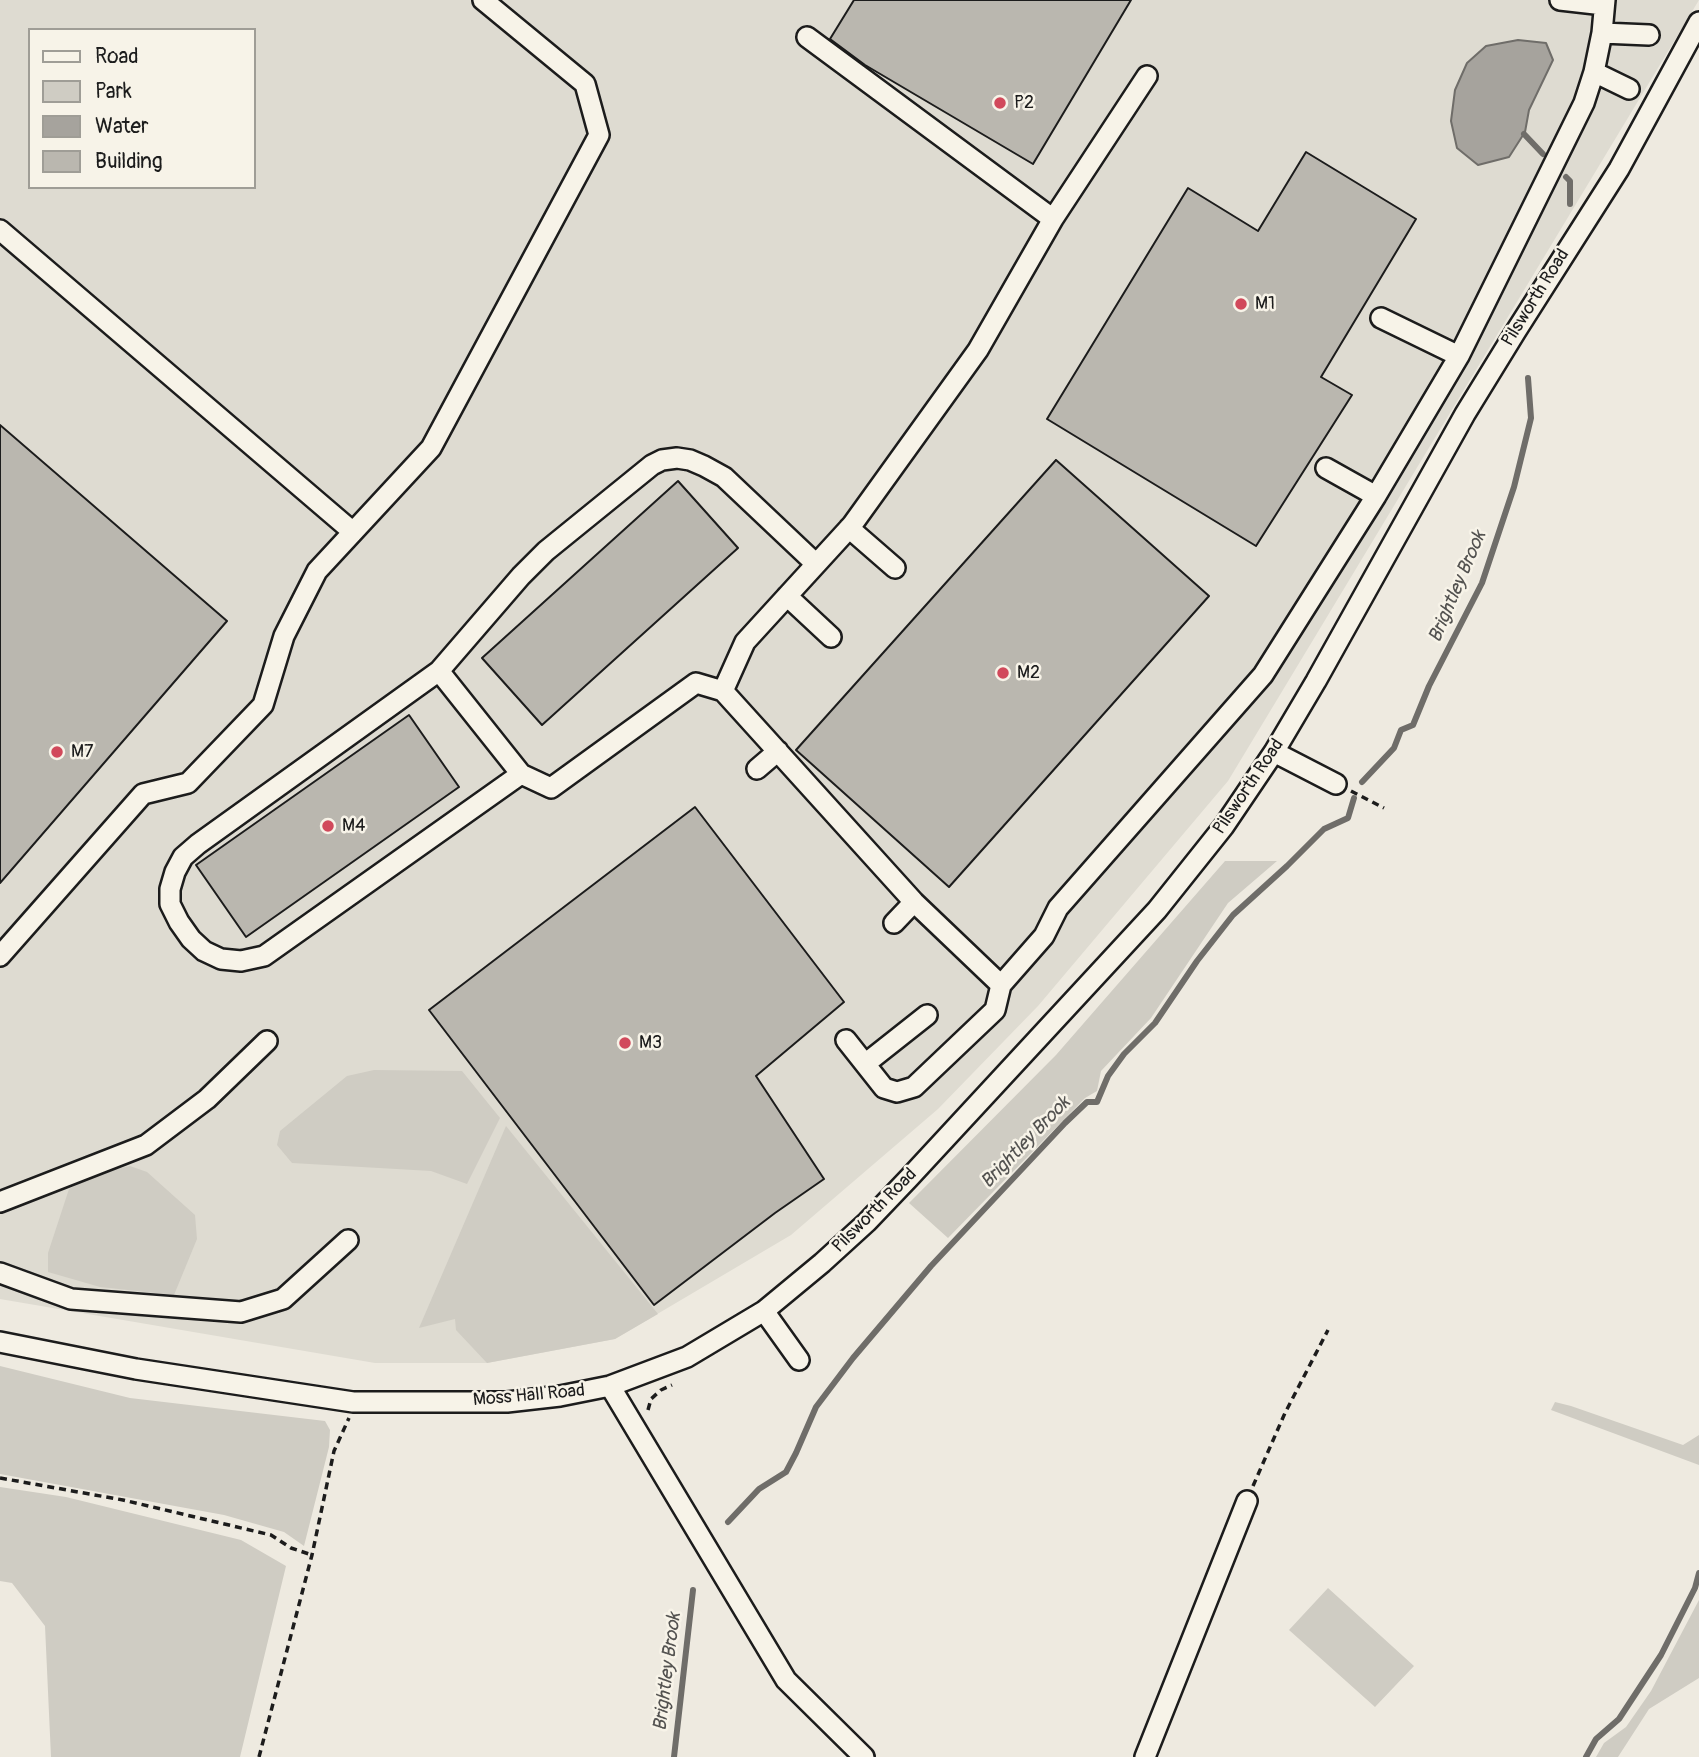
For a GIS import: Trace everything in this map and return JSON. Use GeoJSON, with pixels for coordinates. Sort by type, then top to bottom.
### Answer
{"type":"FeatureCollection","features":[{"type":"Feature","properties":{"kind":"street"},"geometry":{"type":"LineString","coordinates":[[0,956],[143,794],[188,783],[263,705],[284,636],[317,571],[431,448],[599,135],[585,84],[483,0]]}},
{"type":"Feature","properties":{"kind":"street"},"geometry":{"type":"LineString","coordinates":[[846,1040],[884,1088],[897,1092],[914,1087],[995,1010],[1001,985],[1044,936],[1058,908],[1263,675],[1376,496],[1459,356],[1584,103],[1602,33],[1604,2],[1560,0]]}},
{"type":"Feature","properties":{"kind":"street","name":"Pilsworth Road"},"geometry":{"type":"LineString","coordinates":[[610,1387],[687,1357],[764,1311],[822,1263],[867,1222],[909,1178],[1157,910],[1224,826],[1274,752],[1465,414],[1619,169],[1699,22]]}},
{"type":"Feature","properties":{"kind":"street"},"geometry":{"type":"LineString","coordinates":[[1602,33],[1649,35]]}},
{"type":"Feature","properties":{"kind":"street"},"geometry":{"type":"LineString","coordinates":[[807,37],[1053,219]]}},
{"type":"Feature","properties":{"kind":"street"},"geometry":{"type":"LineString","coordinates":[[1594,72],[1629,89]]}},
{"type":"Feature","properties":{"kind":"street"},"geometry":{"type":"LineString","coordinates":[[723,691],[745,642],[849,528],[978,350],[1053,219],[1147,76]]}},
{"type":"Feature","properties":{"kind":"street"},"geometry":{"type":"LineString","coordinates":[[0,230],[353,532]]}},
{"type":"Feature","properties":{"kind":"street"},"geometry":{"type":"LineString","coordinates":[[1381,318],[1459,356]]}},
{"type":"Feature","properties":{"kind":"street"},"geometry":{"type":"LineString","coordinates":[[521,774],[264,956],[241,961],[221,959],[204,951],[191,939],[170,904],[170,889],[183,857],[222,825],[439,671],[546,551],[652,465],[662,460],[677,458],[691,460],[724,477],[816,564]]}},
{"type":"Feature","properties":{"kind":"street"},"geometry":{"type":"LineString","coordinates":[[1326,468],[1376,496]]}},
{"type":"Feature","properties":{"kind":"street"},"geometry":{"type":"LineString","coordinates":[[849,528],[895,568]]}},
{"type":"Feature","properties":{"kind":"street"},"geometry":{"type":"LineString","coordinates":[[787,596],[831,637]]}},
{"type":"Feature","properties":{"kind":"street"},"geometry":{"type":"LineString","coordinates":[[439,671],[521,774],[551,788],[696,683],[723,691],[914,902],[1001,985]]}},
{"type":"Feature","properties":{"kind":"street"},"geometry":{"type":"LineString","coordinates":[[757,769],[778,751]]}},
{"type":"Feature","properties":{"kind":"street"},"geometry":{"type":"LineString","coordinates":[[1274,752],[1336,784]]}},
{"type":"Feature","properties":{"kind":"street"},"geometry":{"type":"LineString","coordinates":[[894,923],[914,902]]}},
{"type":"Feature","properties":{"kind":"street"},"geometry":{"type":"LineString","coordinates":[[865,1064],[927,1015]]}},
{"type":"Feature","properties":{"kind":"street"},"geometry":{"type":"LineString","coordinates":[[0,1202],[146,1145],[207,1099],[267,1041]]}},
{"type":"Feature","properties":{"kind":"street"},"geometry":{"type":"LineString","coordinates":[[0,1273],[71,1299],[241,1312],[283,1299],[348,1240]]}},
{"type":"Feature","properties":{"kind":"street"},"geometry":{"type":"LineString","coordinates":[[764,1311],[799,1360]]}},
{"type":"Feature","properties":{"kind":"street","name":"Moss Hall Road"},"geometry":{"type":"LineString","coordinates":[[0,1342],[136,1370],[353,1402],[507,1402],[610,1387],[786,1680],[864,1757]]}},
{"type":"Feature","properties":{"kind":"street"},"geometry":{"type":"LineString","coordinates":[[1145,1757],[1247,1501]]}},
{"type":"Feature","properties":{"kind":"path"},"geometry":{"type":"LineString","coordinates":[[1336,784],[1384,808]]}},
{"type":"Feature","properties":{"kind":"path"},"geometry":{"type":"LineString","coordinates":[[1247,1501],[1285,1413],[1328,1330]]}},
{"type":"Feature","properties":{"kind":"path"},"geometry":{"type":"LineString","coordinates":[[637,1429],[650,1421],[648,1409],[651,1399],[673,1384]]}},
{"type":"Feature","properties":{"kind":"path"},"geometry":{"type":"LineString","coordinates":[[259,1757],[312,1555],[334,1451],[350,1416],[353,1402]]}},
{"type":"Feature","properties":{"kind":"path"},"geometry":{"type":"LineString","coordinates":[[0,1478],[123,1500],[271,1535],[291,1548],[312,1555]]}},
{"type":"Feature","properties":{"kind":"shaded area"},"geometry":{"type":"Polygon","coordinates":[[[0,0],[1699,0],[1228,781],[1038,1006],[938,1109],[791,1235],[615,1339],[487,1363],[375,1363],[0,1299],[0,0]]]}},
{"type":"Feature","properties":{"kind":"green space"},"geometry":{"type":"Polygon","coordinates":[[[1225,861],[1277,861],[1228,903],[1151,1018],[1101,1071],[1097,1091],[1085,1098],[948,1238],[909,1203],[1056,1055],[1225,861]]]}},
{"type":"Feature","properties":{"kind":"green space"},"geometry":{"type":"Polygon","coordinates":[[[374,1070],[462,1071],[500,1118],[467,1184],[431,1171],[292,1163],[277,1145],[280,1131],[347,1076],[374,1070]]]}},
{"type":"Feature","properties":{"kind":"green space"},"geometry":{"type":"Polygon","coordinates":[[[506,1126],[658,1314],[615,1339],[487,1363],[456,1330],[455,1319],[419,1328],[506,1126]]]}},
{"type":"Feature","properties":{"kind":"green space"},"geometry":{"type":"Polygon","coordinates":[[[130,1166],[147,1172],[195,1215],[197,1239],[174,1295],[100,1287],[48,1272],[48,1253],[69,1189],[99,1173],[130,1166]]]}},
{"type":"Feature","properties":{"kind":"green space"},"geometry":{"type":"Polygon","coordinates":[[[0,1366],[130,1398],[325,1421],[330,1430],[329,1447],[304,1546],[284,1532],[224,1515],[0,1474],[0,1366]]]}},
{"type":"Feature","properties":{"kind":"green space"},"geometry":{"type":"Polygon","coordinates":[[[1555,1402],[1683,1445],[1699,1435],[1699,1465],[1551,1410],[1555,1402]]]}},
{"type":"Feature","properties":{"kind":"green space"},"geometry":{"type":"Polygon","coordinates":[[[0,1487],[66,1497],[241,1540],[286,1566],[240,1757],[51,1757],[45,1626],[12,1583],[0,1581],[0,1487]]]}},
{"type":"Feature","properties":{"kind":"green space"},"geometry":{"type":"Polygon","coordinates":[[[1328,1588],[1414,1666],[1375,1707],[1289,1630],[1328,1588]]]}},
{"type":"Feature","properties":{"kind":"green space"},"geometry":{"type":"Polygon","coordinates":[[[1699,1600],[1699,1678],[1649,1709],[1618,1757],[1596,1757],[1604,1743],[1626,1727],[1651,1691],[1699,1600]]]}},
{"type":"Feature","properties":{"kind":"water"},"geometry":{"type":"Polygon","coordinates":[[[1518,40],[1546,43],[1553,60],[1529,110],[1525,132],[1509,157],[1478,165],[1457,148],[1451,121],[1455,90],[1467,63],[1486,46],[1518,40]]]}},
{"type":"Feature","properties":{"kind":"building","name":"P2"},"geometry":{"type":"Polygon","coordinates":[[[854,0],[1131,0],[1033,164],[865,65],[830,39],[854,0]]]}},
{"type":"Feature","properties":{"kind":"building","name":"M1"},"geometry":{"type":"Polygon","coordinates":[[[1306,152],[1416,219],[1321,377],[1352,395],[1256,546],[1047,419],[1188,188],[1258,231],[1306,152]]]}},
{"type":"Feature","properties":{"kind":"building","name":"M7"},"geometry":{"type":"Polygon","coordinates":[[[0,425],[227,621],[0,883],[0,425]]]}},
{"type":"Feature","properties":{"kind":"building","name":"M2"},"geometry":{"type":"Polygon","coordinates":[[[1056,460],[1209,596],[949,887],[796,750],[1056,460]]]}},
{"type":"Feature","properties":{"kind":"building"},"geometry":{"type":"Polygon","coordinates":[[[678,481],[738,548],[542,725],[482,658],[678,481]]]}},
{"type":"Feature","properties":{"kind":"building","name":"M4"},"geometry":{"type":"Polygon","coordinates":[[[409,715],[459,787],[246,937],[196,865],[409,715]]]}},
{"type":"Feature","properties":{"kind":"building","name":"M3"},"geometry":{"type":"Polygon","coordinates":[[[695,807],[844,1002],[756,1076],[824,1179],[654,1305],[429,1010],[695,807]]]}},
{"type":"Feature","properties":{"kind":"waterway","name":"Brightley Brook"},"geometry":{"type":"LineString","coordinates":[[1524,134],[1543,154]]}},
{"type":"Feature","properties":{"kind":"waterway","name":"Brightley Brook"},"geometry":{"type":"LineString","coordinates":[[1566,177],[1570,181],[1570,204]]}},
{"type":"Feature","properties":{"kind":"waterway","name":"Brightley Brook"},"geometry":{"type":"LineString","coordinates":[[1362,782],[1394,748],[1401,730],[1413,725],[1429,686],[1482,583],[1514,487],[1531,418],[1528,378]]}},
{"type":"Feature","properties":{"kind":"waterway","name":"Brightley Brook"},"geometry":{"type":"LineString","coordinates":[[728,1522],[759,1489],[786,1472],[816,1407],[853,1358],[931,1266],[1065,1123],[1087,1102],[1097,1102],[1108,1076],[1124,1054],[1155,1023],[1197,961],[1233,915],[1324,829],[1348,818],[1354,798]]}},
{"type":"Feature","properties":{"kind":"waterway"},"geometry":{"type":"LineString","coordinates":[[1586,1757],[1596,1739],[1619,1719],[1661,1655],[1695,1588],[1699,1573]]}},
{"type":"Feature","properties":{"kind":"waterway","name":"Brightley Brook"},"geometry":{"type":"LineString","coordinates":[[674,1757],[693,1590]]}},
{"type":"Feature","properties":{"kind":"place","name":"P2"},"geometry":{"type":"Point","coordinates":[1000,103]}},
{"type":"Feature","properties":{"kind":"place","name":"M1"},"geometry":{"type":"Point","coordinates":[1241,304]}},
{"type":"Feature","properties":{"kind":"place","name":"M2"},"geometry":{"type":"Point","coordinates":[1003,673]}},
{"type":"Feature","properties":{"kind":"place","name":"M7"},"geometry":{"type":"Point","coordinates":[57,752]}},
{"type":"Feature","properties":{"kind":"place","name":"M4"},"geometry":{"type":"Point","coordinates":[328,826]}},
{"type":"Feature","properties":{"kind":"place","name":"M3"},"geometry":{"type":"Point","coordinates":[625,1043]}}]}
